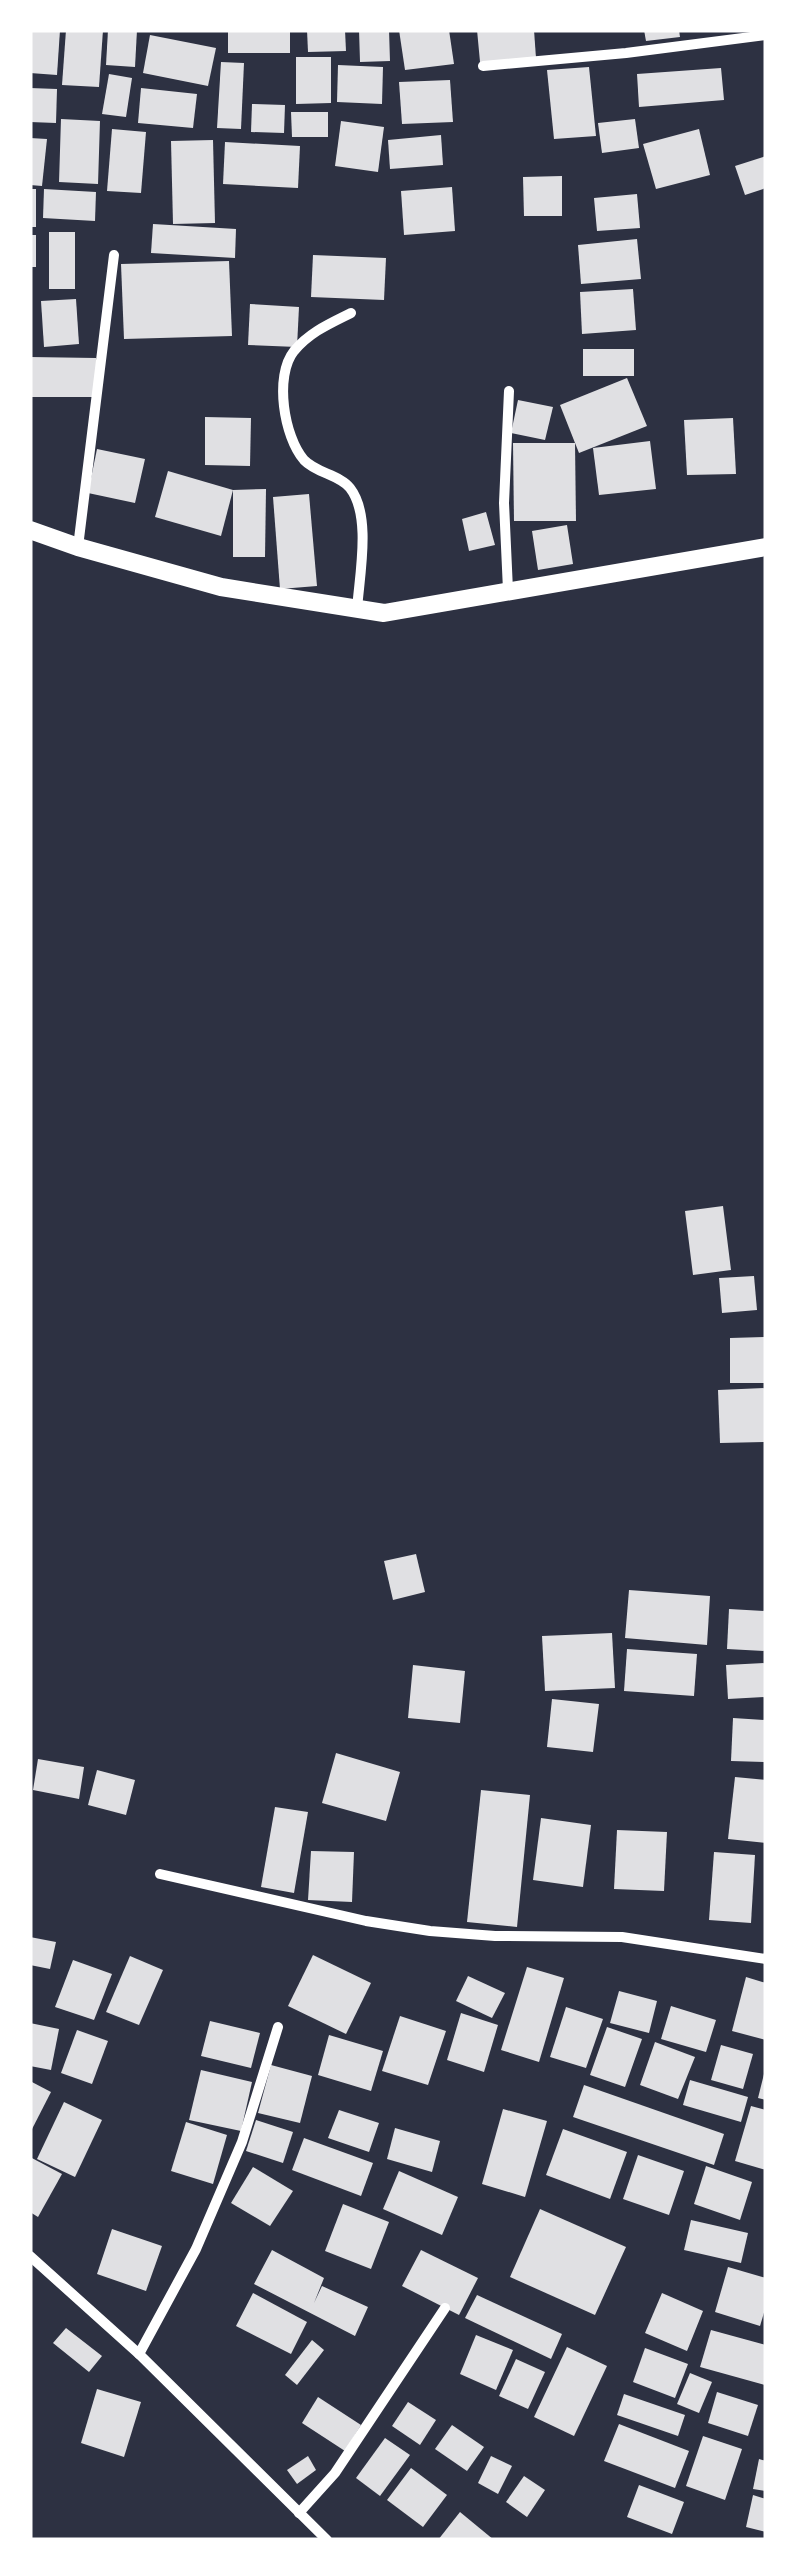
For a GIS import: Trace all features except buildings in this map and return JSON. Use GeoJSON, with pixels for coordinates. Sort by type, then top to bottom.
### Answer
{"type":"FeatureCollection","features":[{"type":"Feature","properties":{"kind":"street"},"geometry":{"type":"LineString","coordinates":[[483,66],[766,35]]}},
{"type":"Feature","properties":{"kind":"street"},"geometry":{"type":"LineString","coordinates":[[78,548],[114,255]]}},
{"type":"Feature","properties":{"kind":"street"},"geometry":{"type":"LineString","coordinates":[[351,313],[313,331],[290,356],[284,387],[285,422],[305,461],[350,487],[359,509],[363,534],[356,611]]}},
{"type":"Feature","properties":{"kind":"street"},"geometry":{"type":"LineString","coordinates":[[508,590],[504,503],[510,391]]}},
{"type":"Feature","properties":{"kind":"street"},"geometry":{"type":"LineString","coordinates":[[30,530],[78,548],[221,588],[356,611],[384,612],[766,547]]}},
{"type":"Feature","properties":{"kind":"street"},"geometry":{"type":"LineString","coordinates":[[160,1874],[366,1922],[495,1936],[622,1938],[766,1959]]}},
{"type":"Feature","properties":{"kind":"street"},"geometry":{"type":"LineString","coordinates":[[140,2354],[196,2249],[242,2142],[278,2027]]}},
{"type":"Feature","properties":{"kind":"street"},"geometry":{"type":"LineString","coordinates":[[30,2256],[140,2354],[327,2540]]}},
{"type":"Feature","properties":{"kind":"street"},"geometry":{"type":"LineString","coordinates":[[299,2513],[334,2473],[445,2308]]}}]}
